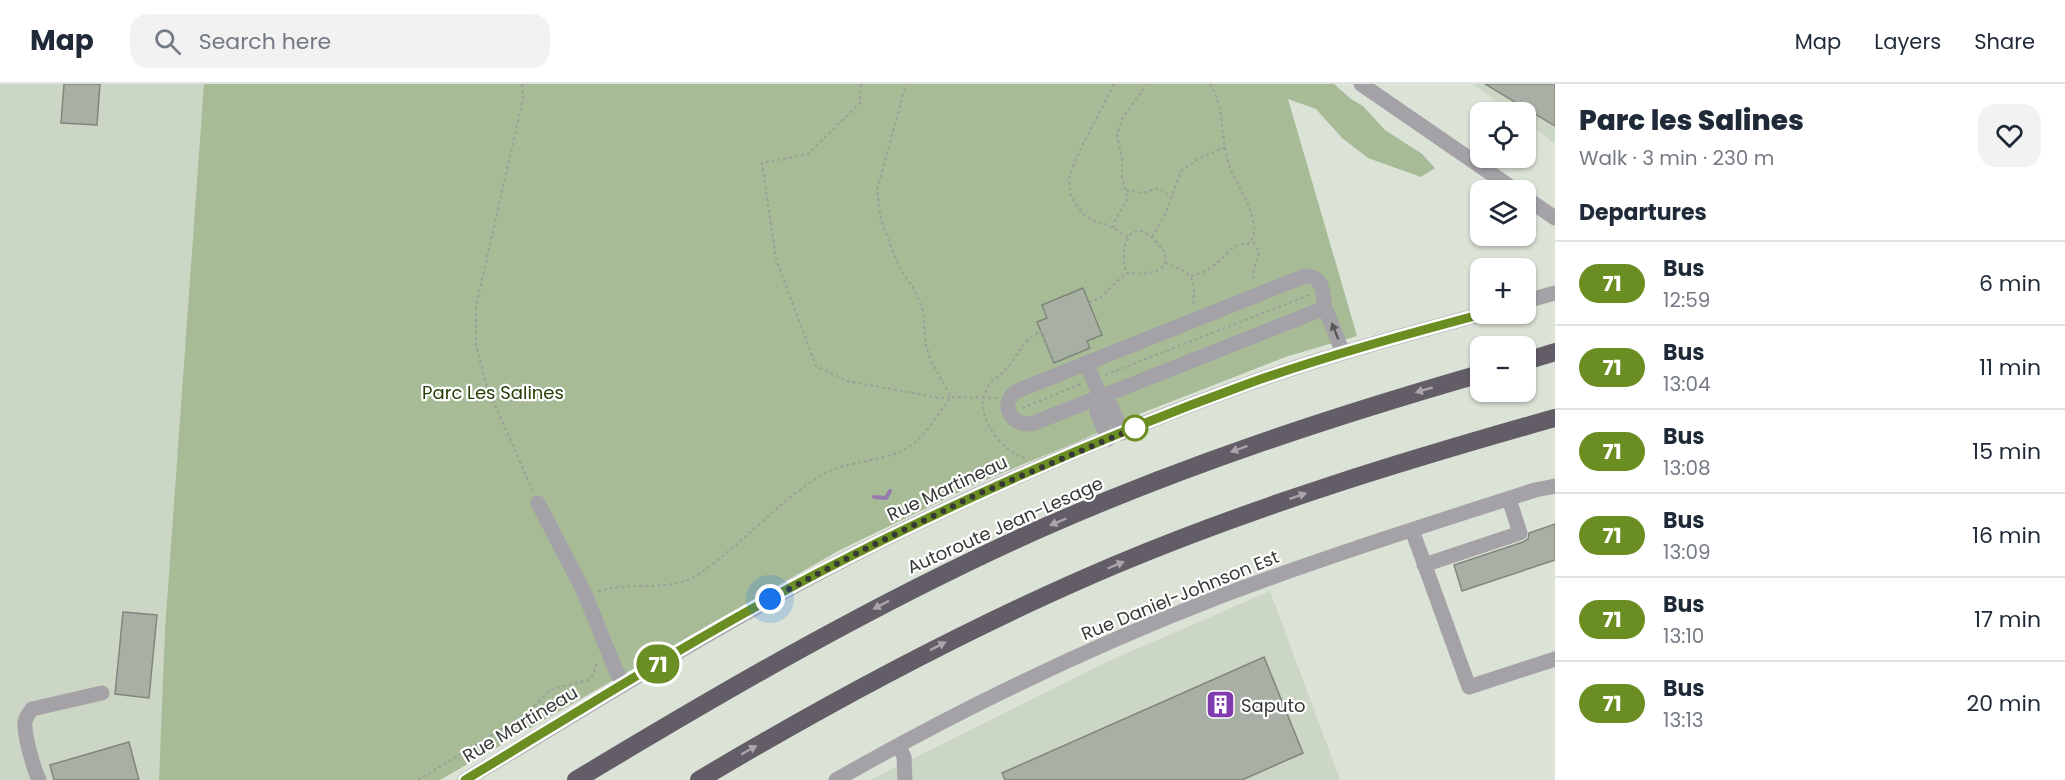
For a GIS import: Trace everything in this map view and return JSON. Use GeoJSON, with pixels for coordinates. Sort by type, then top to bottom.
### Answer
{"type":"FeatureCollection","features":[{"type":"Feature","properties":{"kind":"highway"},"geometry":{"type":"LineString","coordinates":[[1536,358],[1555,352]]}},
{"type":"Feature","properties":{"kind":"highway","name":"Autoroute Jean-Lesage"},"geometry":{"type":"LineString","coordinates":[[576,780],[726,690],[815,640],[921,585],[1041,529],[1259,442],[1327,419],[1470,377]]}},
{"type":"Feature","properties":{"kind":"highway"},"geometry":{"type":"LineString","coordinates":[[699,780],[806,717],[911,660],[1108,568],[1204,530],[1316,490],[1425,455],[1555,418]]}},
{"type":"Feature","properties":{"kind":"street"},"geometry":{"type":"LineString","coordinates":[[1361,84],[1500,180]]}},
{"type":"Feature","properties":{"kind":"street"},"geometry":{"type":"LineString","coordinates":[[1536,205],[1555,218]]}},
{"type":"Feature","properties":{"kind":"street"},"geometry":{"type":"LineString","coordinates":[[1325,308],[1030,425],[1017,422],[1009,413],[1008,400],[1013,394],[1256,287],[1309,276],[1319,281],[1323,287],[1325,308],[1343,353]]}},
{"type":"Feature","properties":{"kind":"street"},"geometry":{"type":"LineString","coordinates":[[1536,299],[1555,293]]}},
{"type":"Feature","properties":{"kind":"street","name":"Rue Martineau"},"geometry":{"type":"LineString","coordinates":[[465,780],[762,604],[863,550],[998,485],[1250,383],[1343,353],[1470,317]]}},
{"type":"Feature","properties":{"kind":"street"},"geometry":{"type":"LineString","coordinates":[[1086,363],[1101,398],[1097,412],[1115,436]]}},
{"type":"Feature","properties":{"kind":"street","name":"Rue Daniel-Johnson Est"},"geometry":{"type":"LineString","coordinates":[[836,780],[1045,672],[1176,614],[1412,530],[1555,486]]}},
{"type":"Feature","properties":{"kind":"street"},"geometry":{"type":"LineString","coordinates":[[1424,565],[1520,533],[1509,499]]}},
{"type":"Feature","properties":{"kind":"street"},"geometry":{"type":"LineString","coordinates":[[538,503],[584,592],[616,671],[624,684]]}},
{"type":"Feature","properties":{"kind":"street"},"geometry":{"type":"LineString","coordinates":[[1412,530],[1469,687],[1552,665]]}},
{"type":"Feature","properties":{"kind":"street"},"geometry":{"type":"LineString","coordinates":[[39,780],[33,768],[25,723],[27,715],[32,709],[102,693]]}},
{"type":"Feature","properties":{"kind":"street"},"geometry":{"type":"LineString","coordinates":[[899,746],[904,757],[905,780]]}},
{"type":"Feature","properties":{"kind":"path"},"geometry":{"type":"LineString","coordinates":[[522,84],[523,99],[476,306],[476,345],[487,387],[538,503]]}},
{"type":"Feature","properties":{"kind":"path"},"geometry":{"type":"LineString","coordinates":[[861,84],[860,103],[808,154],[762,163],[776,259],[816,366],[847,381],[940,398],[1002,398]]}},
{"type":"Feature","properties":{"kind":"path"},"geometry":{"type":"LineString","coordinates":[[906,84],[877,190],[881,221],[900,269],[914,289],[923,310],[926,345],[930,359],[951,397]]}},
{"type":"Feature","properties":{"kind":"path"},"geometry":{"type":"LineString","coordinates":[[1114,84],[1069,176],[1071,196],[1076,207],[1089,218],[1128,237]]}},
{"type":"Feature","properties":{"kind":"path"},"geometry":{"type":"LineString","coordinates":[[1113,228],[1118,213],[1125,206],[1128,198],[1122,179],[1122,159],[1118,135],[1122,119],[1147,84]]}},
{"type":"Feature","properties":{"kind":"path"},"geometry":{"type":"LineString","coordinates":[[1210,84],[1216,93],[1219,105],[1228,162],[1252,216],[1255,232],[1249,243]]}},
{"type":"Feature","properties":{"kind":"path"},"geometry":{"type":"LineString","coordinates":[[1152,237],[1163,220],[1181,171],[1198,159],[1225,147]]}},
{"type":"Feature","properties":{"kind":"path"},"geometry":{"type":"LineString","coordinates":[[1126,190],[1142,194],[1159,188],[1172,198]]}},
{"type":"Feature","properties":{"kind":"path"},"geometry":{"type":"LineString","coordinates":[[1089,303],[1101,297],[1126,273],[1158,272],[1165,263],[1164,252],[1152,237],[1143,231],[1133,231],[1128,237],[1123,255],[1126,273]]}},
{"type":"Feature","properties":{"kind":"path"},"geometry":{"type":"LineString","coordinates":[[1191,276],[1213,267],[1228,250],[1236,245],[1254,243],[1259,253],[1254,268],[1256,287]]}},
{"type":"Feature","properties":{"kind":"path"},"geometry":{"type":"LineString","coordinates":[[1165,263],[1191,276],[1196,294],[1193,304]]}},
{"type":"Feature","properties":{"kind":"path"},"geometry":{"type":"LineString","coordinates":[[1105,375],[1309,295]]}},
{"type":"Feature","properties":{"kind":"path"},"geometry":{"type":"LineString","coordinates":[[1029,458],[1013,453],[993,434],[985,415],[984,397],[990,384],[1007,368],[1028,339],[1041,331],[1054,363],[1050,365]]}},
{"type":"Feature","properties":{"kind":"path"},"geometry":{"type":"LineString","coordinates":[[1015,411],[1081,384]]}},
{"type":"Feature","properties":{"kind":"path"},"geometry":{"type":"LineString","coordinates":[[594,594],[621,586],[670,585],[693,578],[822,475],[846,465],[893,454],[914,444],[951,397]]}},
{"type":"Feature","properties":{"kind":"path"},"geometry":{"type":"LineString","coordinates":[[418,780],[520,718],[550,690],[590,679],[596,669],[597,657]]}},
{"type":"Feature","properties":{"kind":"shaded area"},"geometry":{"type":"Polygon","coordinates":[[[0,84],[205,84],[165,629],[159,780],[0,780],[0,84]]]}},
{"type":"Feature","properties":{"kind":"shaded area"},"geometry":{"type":"Polygon","coordinates":[[[1473,84],[1555,84],[1555,144],[1536,130],[1536,102],[1498,102],[1473,84]]]}},
{"type":"Feature","properties":{"kind":"shaded area"},"geometry":{"type":"Polygon","coordinates":[[[1270,591],[1340,780],[870,780],[1109,661],[1270,591]]]}},
{"type":"Feature","properties":{"kind":"green space","name":"Parc Les Salines"},"geometry":{"type":"Polygon","coordinates":[[[204,84],[1334,84],[1363,106],[1385,130],[1422,154],[1435,168],[1421,177],[1368,158],[1342,138],[1316,109],[1288,99],[1357,336],[1288,356],[1142,413],[978,483],[838,551],[440,780],[159,780],[165,629],[204,84]]]}},
{"type":"Feature","properties":{"kind":"building"},"geometry":{"type":"Polygon","coordinates":[[[64,84],[100,84],[97,125],[61,123],[64,84]]]}},
{"type":"Feature","properties":{"kind":"building"},"geometry":{"type":"Polygon","coordinates":[[[1485,84],[1555,84],[1555,126],[1536,115],[1536,102],[1515,102],[1485,84]]]}},
{"type":"Feature","properties":{"kind":"building"},"geometry":{"type":"Polygon","coordinates":[[[1083,288],[1102,335],[1087,341],[1090,348],[1054,363],[1037,322],[1047,318],[1042,305],[1083,288]]]}},
{"type":"Feature","properties":{"kind":"building"},"geometry":{"type":"Polygon","coordinates":[[[1555,524],[1555,560],[1462,591],[1454,565],[1523,542],[1528,539],[1529,533],[1555,524]]]}},
{"type":"Feature","properties":{"kind":"building"},"geometry":{"type":"Polygon","coordinates":[[[123,612],[157,615],[149,698],[115,694],[123,612]]]}},
{"type":"Feature","properties":{"kind":"building","name":"Saputo"},"geometry":{"type":"Polygon","coordinates":[[[1264,657],[1303,753],[1242,780],[1005,780],[1002,773],[1264,657]]]}},
{"type":"Feature","properties":{"kind":"building"},"geometry":{"type":"Polygon","coordinates":[[[129,742],[139,780],[54,780],[50,765],[129,742]]]}},
{"type":"Feature","properties":{"kind":"waterway"},"geometry":{"type":"LineString","coordinates":[[874,497],[886,498],[890,491]]}},
{"type":"Feature","properties":{"kind":"bus line","name":"71"},"geometry":{"type":"LineString","coordinates":[[465,780],[785,591],[897,533],[998,485],[1084,448],[1250,383],[1323,359],[1470,317]]}},
{"type":"Feature","properties":{"kind":"place","name":"Saputo"},"geometry":{"type":"Point","coordinates":[1220,705]}},
{"type":"Feature","properties":{"kind":"route"},"geometry":{"type":"LineString","coordinates":[[770,599],[863,550],[976,495],[1135,428]]}}]}
